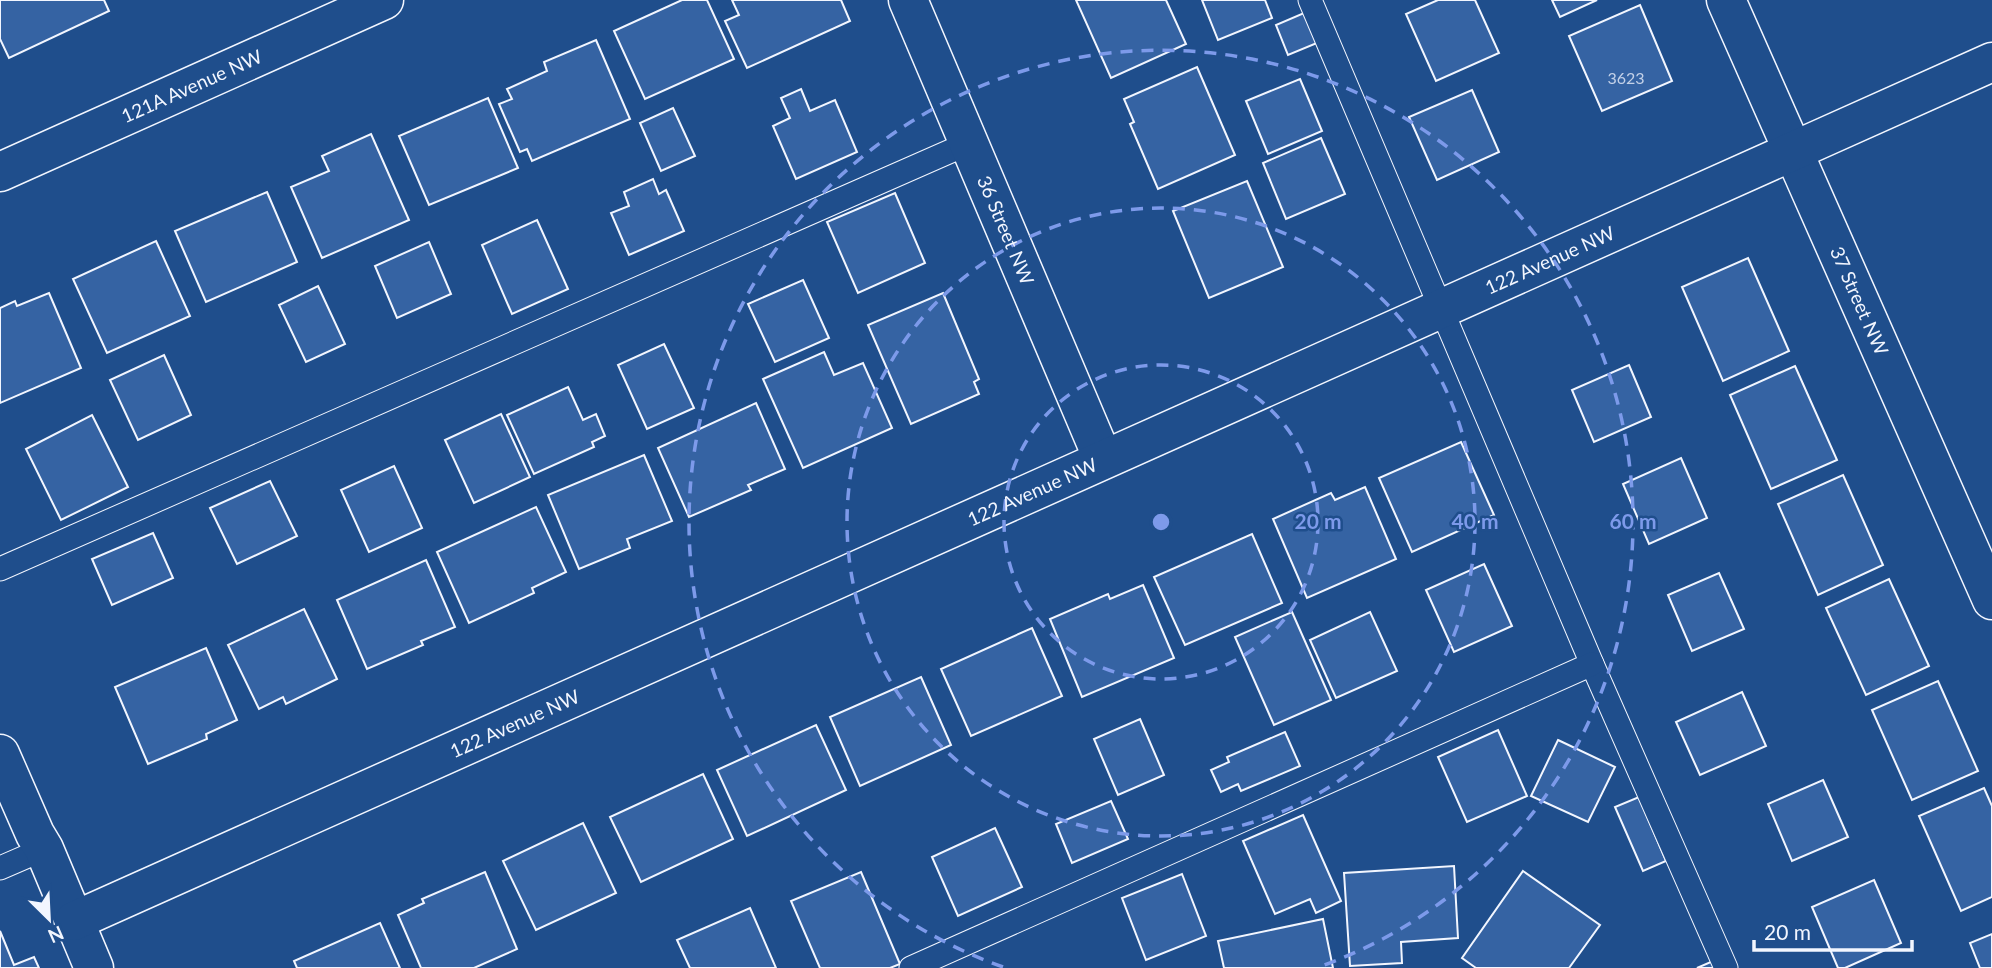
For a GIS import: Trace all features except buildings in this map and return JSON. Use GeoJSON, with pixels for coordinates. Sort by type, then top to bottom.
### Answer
{"type":"FeatureCollection","features":[{"type":"Feature","properties":{"kind":"street","name":"121A Avenue NW"},"geometry":{"type":"LineString","coordinates":[[0,172],[384,0]]}},
{"type":"Feature","properties":{"kind":"street","name":"36 Street NW"},"geometry":{"type":"LineString","coordinates":[[908,0],[1103,459]]}},
{"type":"Feature","properties":{"kind":"street","name":"37 Street NW"},"geometry":{"type":"LineString","coordinates":[[1726,0],[1992,600]]}},
{"type":"Feature","properties":{"kind":"street","name":"122 Avenue NW"},"geometry":{"type":"LineString","coordinates":[[74,921],[1992,62]]}},
{"type":"Feature","properties":{"kind":"street"},"geometry":{"type":"LineString","coordinates":[[0,754],[94,968]]}},
{"type":"Feature","properties":{"kind":"lane"},"geometry":{"type":"LineString","coordinates":[[1310,0],[1592,664],[1726,968]]}},
{"type":"Feature","properties":{"kind":"lane"},"geometry":{"type":"LineString","coordinates":[[0,569],[969,143]]}},
{"type":"Feature","properties":{"kind":"lane"},"geometry":{"type":"LineString","coordinates":[[911,968],[1592,664]]}},
{"type":"Feature","properties":{"kind":"lane"},"geometry":{"type":"LineString","coordinates":[[0,868],[44,849]]}}]}
